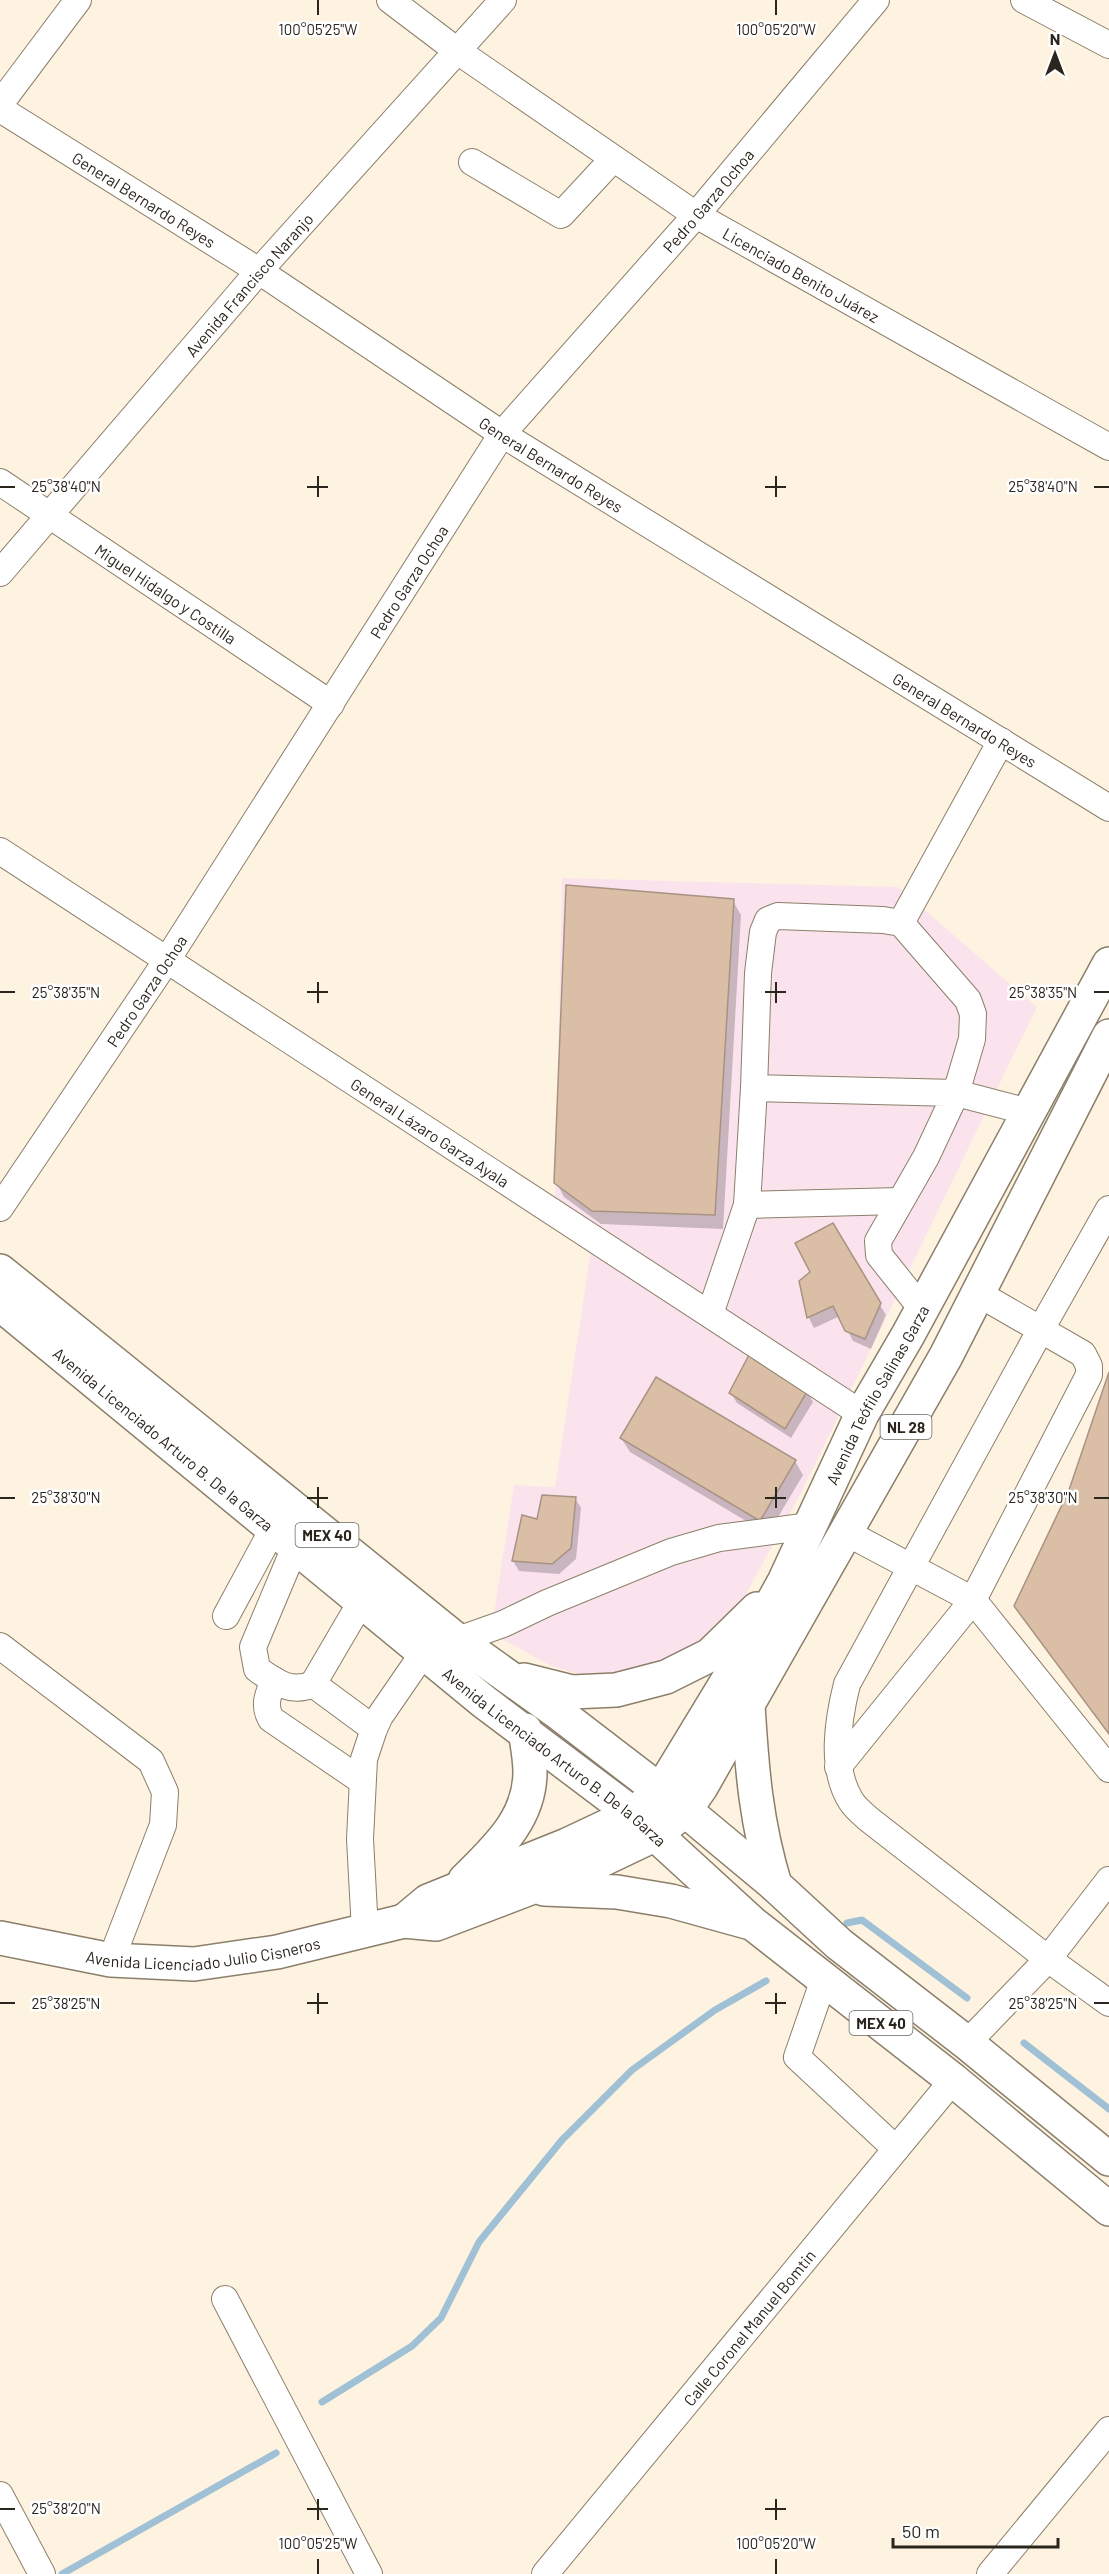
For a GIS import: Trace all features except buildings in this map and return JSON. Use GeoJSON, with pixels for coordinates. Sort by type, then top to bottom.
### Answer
{"type":"FeatureCollection","features":[{"type":"Feature","properties":{"kind":"main road","name":"Avenida Teófilo Salinas Garza"},"geometry":{"type":"LineString","coordinates":[[673,1801],[745,1652],[784,1582],[862,1414],[915,1322],[1109,964]]}},
{"type":"Feature","properties":{"kind":"main road","name":"Avenida Teófilo Salinas Garza"},"geometry":{"type":"LineString","coordinates":[[645,1824],[673,1801],[748,1705],[946,1356],[1106,1046]]}},
{"type":"Feature","properties":{"kind":"main road","name":"Avenida Licenciado Arturo B. De la Garza"},"geometry":{"type":"LineString","coordinates":[[0,1271],[458,1641],[673,1801],[775,1885],[838,1944],[967,2043],[1109,2159]]}},
{"type":"Feature","properties":{"kind":"main road","name":"Avenida Licenciado Arturo B. De la Garza"},"geometry":{"type":"LineString","coordinates":[[0,1304],[483,1701],[525,1730],[645,1824],[752,1923],[953,2080],[984,2108],[1109,2209]]}},
{"type":"Feature","properties":{"kind":"main road"},"geometry":{"type":"LineString","coordinates":[[915,1322],[946,1356]]}},
{"type":"Feature","properties":{"kind":"main road"},"geometry":{"type":"LineString","coordinates":[[508,1677],[572,1692],[616,1690],[666,1677],[710,1655],[784,1582]]}},
{"type":"Feature","properties":{"kind":"main road"},"geometry":{"type":"LineString","coordinates":[[748,1705],[752,1775],[758,1824],[775,1885]]}},
{"type":"Feature","properties":{"kind":"main road"},"geometry":{"type":"LineString","coordinates":[[455,1889],[515,1826],[527,1801],[530,1772],[525,1730]]}},
{"type":"Feature","properties":{"kind":"main road","name":"Avenida Licenciado Julio Cisneros"},"geometry":{"type":"LineString","coordinates":[[0,1938],[111,1960],[194,1964],[277,1952],[404,1922],[436,1924],[593,1864],[645,1824]]}},
{"type":"Feature","properties":{"kind":"main road","name":"Avenida Licenciado Julio Cisneros"},"geometry":{"type":"LineString","coordinates":[[404,1922],[428,1901],[455,1889],[567,1845],[645,1824]]}},
{"type":"Feature","properties":{"kind":"main road"},"geometry":{"type":"LineString","coordinates":[[530,1889],[628,1894],[671,1901],[752,1923]]}},
{"type":"Feature","properties":{"kind":"main road"},"geometry":{"type":"LineString","coordinates":[[887,2028],[967,2043],[984,2108]]}},
{"type":"Feature","properties":{"kind":"street"},"geometry":{"type":"LineString","coordinates":[[0,104],[78,0]]}},
{"type":"Feature","properties":{"kind":"street","name":"Licenciado Benito Juárez"},"geometry":{"type":"LineString","coordinates":[[390,0],[456,50],[696,215],[1109,447]]}},
{"type":"Feature","properties":{"kind":"street","name":"Avenida Francisco Naranjo"},"geometry":{"type":"LineString","coordinates":[[0,573],[259,271],[503,0]]}},
{"type":"Feature","properties":{"kind":"street","name":"Pedro Garza Ochoa"},"geometry":{"type":"LineString","coordinates":[[0,1208],[167,960],[502,434],[696,215],[876,0]]}},
{"type":"Feature","properties":{"kind":"street"},"geometry":{"type":"LineString","coordinates":[[1024,0],[1109,45]]}},
{"type":"Feature","properties":{"kind":"street","name":"General Bernardo Reyes"},"geometry":{"type":"LineString","coordinates":[[0,109],[259,271],[502,434],[1109,808]]}},
{"type":"Feature","properties":{"kind":"street"},"geometry":{"type":"LineString","coordinates":[[472,162],[561,214],[613,159]]}},
{"type":"Feature","properties":{"kind":"street","name":"Miguel Hidalgo y Costilla"},"geometry":{"type":"LineString","coordinates":[[0,482],[51,514],[331,704]]}},
{"type":"Feature","properties":{"kind":"street"},"geometry":{"type":"LineString","coordinates":[[901,922],[1000,741]]}},
{"type":"Feature","properties":{"kind":"street","name":"General Lázaro Garza Ayala"},"geometry":{"type":"LineString","coordinates":[[0,851],[862,1414]]}},
{"type":"Feature","properties":{"kind":"street"},"geometry":{"type":"LineString","coordinates":[[710,1314],[747,1205],[758,973],[763,932],[768,920],[778,916],[883,920],[901,922],[968,1000],[971,1007],[972,1039],[956,1093],[926,1157],[878,1241],[879,1255],[915,1322]]}},
{"type":"Feature","properties":{"kind":"street"},"geometry":{"type":"LineString","coordinates":[[754,1088],[956,1093],[1029,1112]]}},
{"type":"Feature","properties":{"kind":"street"},"geometry":{"type":"LineString","coordinates":[[747,1205],[900,1201]]}},
{"type":"Feature","properties":{"kind":"street"},"geometry":{"type":"LineString","coordinates":[[1109,1209],[847,1684],[841,1707],[838,1767],[846,1791],[853,1803],[871,1821],[1048,1959],[1109,2003]]}},
{"type":"Feature","properties":{"kind":"street"},"geometry":{"type":"LineString","coordinates":[[838,1767],[973,1600],[1089,1375],[1089,1366],[1083,1354],[979,1293]]}},
{"type":"Feature","properties":{"kind":"street"},"geometry":{"type":"LineString","coordinates":[[365,1931],[361,1861],[364,1760],[374,1729],[424,1652],[458,1641],[671,1552],[719,1538],[810,1527]]}},
{"type":"Feature","properties":{"kind":"street"},"geometry":{"type":"LineString","coordinates":[[847,1533],[973,1600],[1109,1769]]}},
{"type":"Feature","properties":{"kind":"street"},"geometry":{"type":"LineString","coordinates":[[226,1616],[284,1538]]}},
{"type":"Feature","properties":{"kind":"street"},"geometry":{"type":"LineString","coordinates":[[284,1538],[253,1647],[257,1669],[293,1689],[303,1689],[313,1684],[361,1602]]}},
{"type":"Feature","properties":{"kind":"street"},"geometry":{"type":"LineString","coordinates":[[0,1646],[151,1761],[165,1792],[163,1825],[111,1960]]}},
{"type":"Feature","properties":{"kind":"street"},"geometry":{"type":"LineString","coordinates":[[274,1680],[266,1699],[266,1710],[271,1719],[362,1781]]}},
{"type":"Feature","properties":{"kind":"street"},"geometry":{"type":"LineString","coordinates":[[313,1684],[374,1729]]}},
{"type":"Feature","properties":{"kind":"street"},"geometry":{"type":"LineString","coordinates":[[967,2043],[1048,1959],[1109,1880]]}},
{"type":"Feature","properties":{"kind":"street"},"geometry":{"type":"LineString","coordinates":[[824,1979],[797,2057],[896,2149]]}},
{"type":"Feature","properties":{"kind":"street","name":"Calle Coronel Manuel Bomtin"},"geometry":{"type":"LineString","coordinates":[[544,2574],[953,2080]]}},
{"type":"Feature","properties":{"kind":"street"},"geometry":{"type":"LineString","coordinates":[[225,2299],[369,2574]]}},
{"type":"Feature","properties":{"kind":"street"},"geometry":{"type":"LineString","coordinates":[[990,2574],[1109,2430]]}},
{"type":"Feature","properties":{"kind":"street"},"geometry":{"type":"LineString","coordinates":[[0,2495],[42,2574]]}},
{"type":"Feature","properties":{"kind":"shaded area"},"geometry":{"type":"Polygon","coordinates":[[[562,878],[898,887],[1037,1007],[800,1495],[739,1607],[701,1650],[620,1673],[582,1675],[551,1666],[491,1633],[514,1485],[555,1487],[591,1250],[555,1203],[562,878]]]}},
{"type":"Feature","properties":{"kind":"waterway"},"geometry":{"type":"LineString","coordinates":[[847,1923],[862,1920],[967,1998]]}},
{"type":"Feature","properties":{"kind":"waterway"},"geometry":{"type":"LineString","coordinates":[[322,2402],[412,2346],[441,2318],[479,2242],[562,2140],[632,2070],[715,2010],[766,1981]]}},
{"type":"Feature","properties":{"kind":"waterway"},"geometry":{"type":"LineString","coordinates":[[1024,2043],[1109,2109]]}},
{"type":"Feature","properties":{"kind":"waterway"},"geometry":{"type":"LineString","coordinates":[[62,2574],[276,2453]]}}]}
